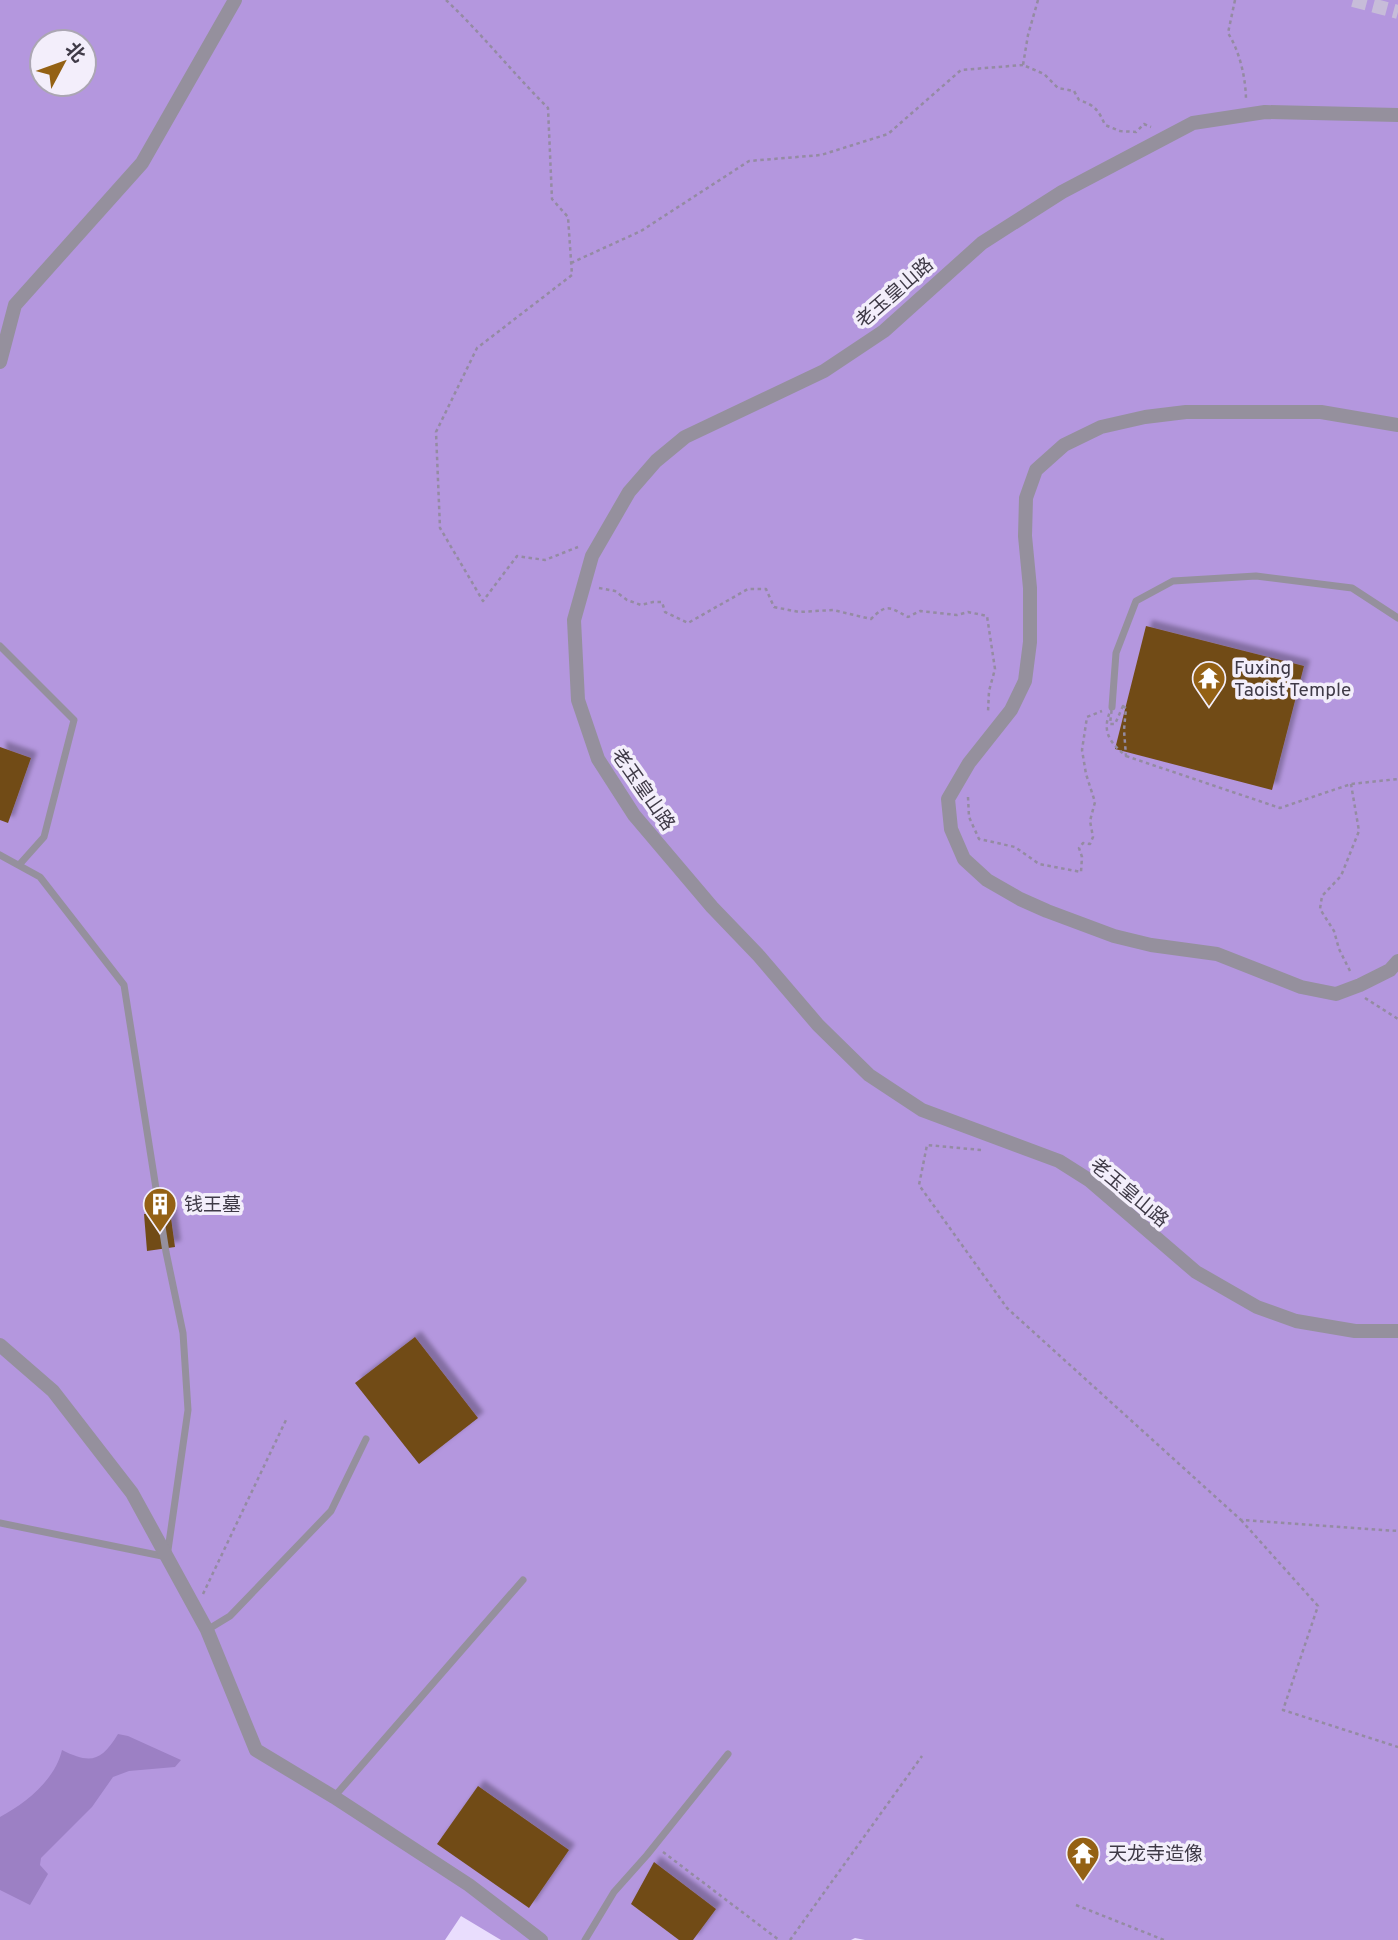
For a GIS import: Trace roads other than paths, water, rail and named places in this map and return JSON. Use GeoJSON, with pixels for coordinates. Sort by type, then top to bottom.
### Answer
{"type":"FeatureCollection","features":[{"type":"Feature","properties":{"kind":"street"},"geometry":{"type":"LineString","coordinates":[[0,362],[15,305],[142,163],[235,0]]}},
{"type":"Feature","properties":{"kind":"street","name":"老玉皇山路"},"geometry":{"type":"LineString","coordinates":[[1398,115],[1265,112],[1193,123],[1062,192],[982,243],[884,331],[824,371],[685,437],[656,461],[629,492],[592,556],[574,620],[578,700],[598,759],[634,815],[735,934],[759,956],[818,1025],[869,1075],[922,1111],[1059,1161],[1089,1180],[1196,1272],[1256,1307],[1296,1321],[1355,1331],[1398,1331]]}},
{"type":"Feature","properties":{"kind":"street"},"geometry":{"type":"LineString","coordinates":[[1398,425],[1321,412],[1186,412],[1144,416],[1101,427],[1065,445],[1036,470],[1026,498],[1025,536],[1031,588],[1030,642],[1025,681],[1011,710],[969,763],[948,799],[951,829],[964,859],[987,880],[1047,911],[1114,936],[1151,945],[1217,954],[1301,987],[1336,994],[1390,970],[1398,961]]}},
{"type":"Feature","properties":{"kind":"street"},"geometry":{"type":"LineString","coordinates":[[0,1345],[53,1391],[132,1493],[207,1630],[256,1750],[469,1885],[541,1940]]}},
{"type":"Feature","properties":{"kind":"lane"},"geometry":{"type":"LineString","coordinates":[[1112,707],[1116,653],[1136,601],[1174,581],[1256,576],[1352,589],[1398,618]]}},
{"type":"Feature","properties":{"kind":"lane"},"geometry":{"type":"LineString","coordinates":[[0,646],[74,720],[44,837],[19,865]]}},
{"type":"Feature","properties":{"kind":"lane"},"geometry":{"type":"LineString","coordinates":[[0,855],[40,877],[124,985],[166,1252],[183,1333],[188,1410],[166,1557],[0,1523]]}},
{"type":"Feature","properties":{"kind":"lane"},"geometry":{"type":"LineString","coordinates":[[207,1630],[230,1616],[331,1511],[366,1438]]}},
{"type":"Feature","properties":{"kind":"lane"},"geometry":{"type":"LineString","coordinates":[[334,1797],[523,1580]]}},
{"type":"Feature","properties":{"kind":"lane"},"geometry":{"type":"LineString","coordinates":[[585,1940],[614,1892],[655,1846],[728,1754]]}},
{"type":"Feature","properties":{"kind":"tunnel"},"geometry":{"type":"LineString","coordinates":[[1353,0],[1398,12]]}},
{"type":"Feature","properties":{"kind":"place","name":"Fuxing Taoist Temple"},"geometry":{"type":"Point","coordinates":[1209,708]}},
{"type":"Feature","properties":{"kind":"place","name":"钱王墓"},"geometry":{"type":"Point","coordinates":[160,1234]}},
{"type":"Feature","properties":{"kind":"place","name":"天龙寺造像"},"geometry":{"type":"Point","coordinates":[1083,1883]}}]}
